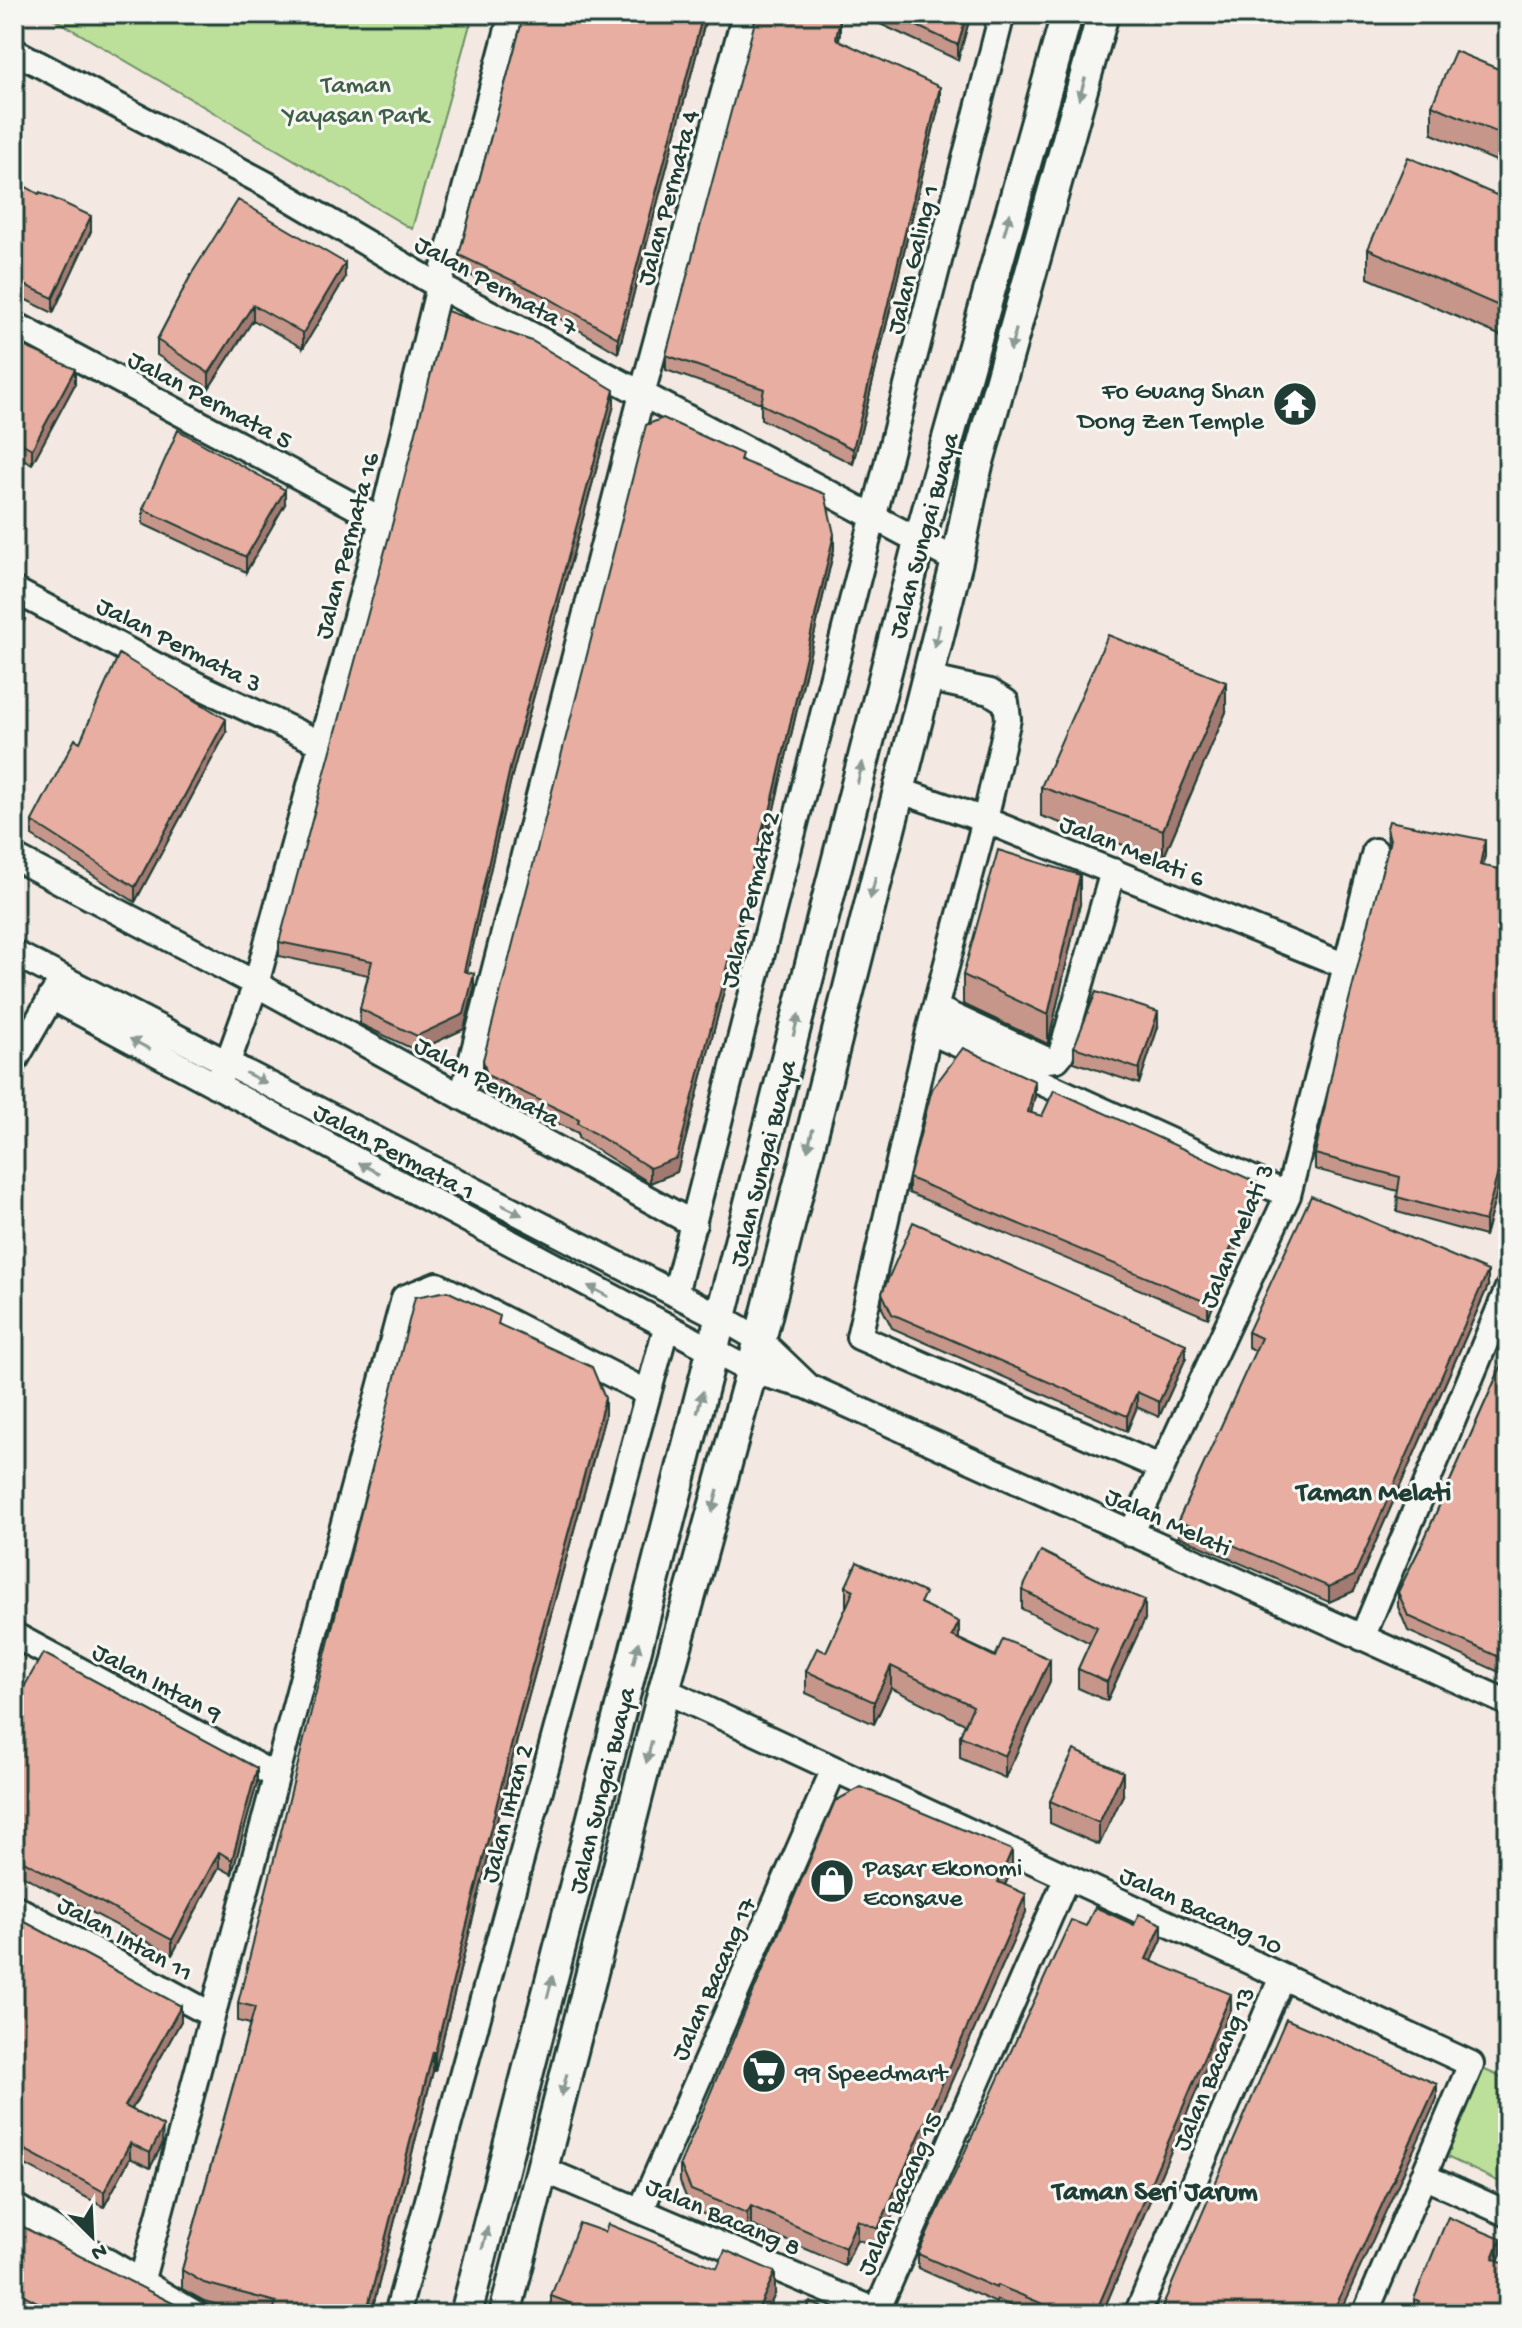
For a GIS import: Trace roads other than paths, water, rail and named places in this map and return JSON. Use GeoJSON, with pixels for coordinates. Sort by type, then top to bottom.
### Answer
{"type":"FeatureCollection","features":[{"type":"Feature","properties":{"kind":"street","name":"Jalan Permata 16"},"geometry":{"type":"LineString","coordinates":[[221,1074],[256,984],[322,744],[512,14]]}},
{"type":"Feature","properties":{"kind":"street","name":"Jalan Permata 4"},"geometry":{"type":"LineString","coordinates":[[642,394],[745,14]]}},
{"type":"Feature","properties":{"kind":"street","name":"Jalan Galing 1"},"geometry":{"type":"LineString","coordinates":[[875,518],[1002,14]]}},
{"type":"Feature","properties":{"kind":"street","name":"Jalan Sungai Buaya"},"geometry":{"type":"LineString","coordinates":[[466,2314],[919,542],[1067,14]]}},
{"type":"Feature","properties":{"kind":"street","name":"Jalan Sungai Buaya"},"geometry":{"type":"LineString","coordinates":[[505,2314],[664,1690],[760,1340],[957,561],[976,469],[1103,14]]}},
{"type":"Feature","properties":{"kind":"street","name":"Jalan Permata 7"},"geometry":{"type":"LineString","coordinates":[[14,51],[266,184],[439,286],[957,561]]}},
{"type":"Feature","properties":{"kind":"street","name":"Jalan Permata 5"},"geometry":{"type":"LineString","coordinates":[[14,324],[382,521]]}},
{"type":"Feature","properties":{"kind":"street"},"geometry":{"type":"LineString","coordinates":[[462,1097],[642,394]]}},
{"type":"Feature","properties":{"kind":"street","name":"Jalan Permata 2"},"geometry":{"type":"LineString","coordinates":[[675,1294],[875,518]]}},
{"type":"Feature","properties":{"kind":"street","name":"Jalan Permata 3"},"geometry":{"type":"LineString","coordinates":[[14,590],[157,666],[322,744]]}},
{"type":"Feature","properties":{"kind":"street"},"geometry":{"type":"LineString","coordinates":[[927,678],[990,692],[1006,702],[1008,719],[985,820],[932,1019],[859,1337],[1162,1468]]}},
{"type":"Feature","properties":{"kind":"street","name":"Jalan Melati 6"},"geometry":{"type":"LineString","coordinates":[[898,790],[985,820],[1346,966]]}},
{"type":"Feature","properties":{"kind":"street","name":"Jalan Melati 3"},"geometry":{"type":"LineString","coordinates":[[1131,1534],[1288,1195],[1375,851]]}},
{"type":"Feature","properties":{"kind":"street"},"geometry":{"type":"LineString","coordinates":[[14,857],[256,984]]}},
{"type":"Feature","properties":{"kind":"street"},"geometry":{"type":"LineString","coordinates":[[932,1019],[1047,1060],[1057,1059],[1061,1054],[1113,871]]}},
{"type":"Feature","properties":{"kind":"street","name":"Jalan Permata 1"},"geometry":{"type":"LineString","coordinates":[[14,953],[57,988],[221,1074],[722,1318]]}},
{"type":"Feature","properties":{"kind":"street","name":"Jalan Permata"},"geometry":{"type":"LineString","coordinates":[[256,984],[694,1224]]}},
{"type":"Feature","properties":{"kind":"street"},"geometry":{"type":"LineString","coordinates":[[14,1062],[21,1034],[57,988]]}},
{"type":"Feature","properties":{"kind":"street"},"geometry":{"type":"LineString","coordinates":[[932,1019],[1288,1195]]}},
{"type":"Feature","properties":{"kind":"street","name":"Jalan Permata 1"},"geometry":{"type":"LineString","coordinates":[[221,1074],[713,1352]]}},
{"type":"Feature","properties":{"kind":"street"},"geometry":{"type":"LineString","coordinates":[[141,2283],[404,1298],[437,1285],[648,1393]]}},
{"type":"Feature","properties":{"kind":"street"},"geometry":{"type":"LineString","coordinates":[[1362,1638],[1508,1288]]}},
{"type":"Feature","properties":{"kind":"street","name":"Jalan Melati"},"geometry":{"type":"LineString","coordinates":[[722,1318],[760,1340],[807,1386]]}},
{"type":"Feature","properties":{"kind":"street","name":"Jalan Intan 2"},"geometry":{"type":"LineString","coordinates":[[397,2314],[666,1328]]}},
{"type":"Feature","properties":{"kind":"street","name":"Jalan Melati"},"geometry":{"type":"LineString","coordinates":[[713,1352],[751,1371],[807,1386],[1508,1703]]}},
{"type":"Feature","properties":{"kind":"street","name":"Jalan Intan 9"},"geometry":{"type":"LineString","coordinates":[[14,1635],[276,1776]]}},
{"type":"Feature","properties":{"kind":"street","name":"Jalan Bacang 10"},"geometry":{"type":"LineString","coordinates":[[664,1690],[1471,2064],[1365,2314]]}},
{"type":"Feature","properties":{"kind":"street","name":"Jalan Bacang 17"},"geometry":{"type":"LineString","coordinates":[[641,2210],[834,1769]]}},
{"type":"Feature","properties":{"kind":"street","name":"Jalan Bacang 15"},"geometry":{"type":"LineString","coordinates":[[880,2312],[1067,1877]]}},
{"type":"Feature","properties":{"kind":"street","name":"Jalan Intan 11"},"geometry":{"type":"LineString","coordinates":[[14,1907],[212,2015]]}},
{"type":"Feature","properties":{"kind":"street","name":"Jalan Bacang 13"},"geometry":{"type":"LineString","coordinates":[[1137,2314],[1282,1977]]}},
{"type":"Feature","properties":{"kind":"street","name":"Jalan Bacang 8"},"geometry":{"type":"LineString","coordinates":[[542,2169],[880,2312]]}},
{"type":"Feature","properties":{"kind":"street"},"geometry":{"type":"LineString","coordinates":[[1423,2176],[1508,2214]]}},
{"type":"Feature","properties":{"kind":"street"},"geometry":{"type":"LineString","coordinates":[[14,2206],[196,2314]]}},
{"type":"Feature","properties":{"kind":"street"},"geometry":{"type":"LineString","coordinates":[[14,2234],[58,2232]]}},
{"type":"Feature","properties":{"kind":"place","name":"Fo Guang Shan Dong Zen Temple"},"geometry":{"type":"Point","coordinates":[1295,404]}},
{"type":"Feature","properties":{"kind":"place","name":"Pasar Ekonomi Econsave"},"geometry":{"type":"Point","coordinates":[832,1881]}},
{"type":"Feature","properties":{"kind":"place","name":"99 Speedmart"},"geometry":{"type":"Point","coordinates":[764,2071]}},
{"type":"Feature","properties":{"kind":"district","name":"Taman Melati"},"geometry":{"type":"Point","coordinates":[1374,1490]}},
{"type":"Feature","properties":{"kind":"district","name":"Taman Seri Jarum"},"geometry":{"type":"Point","coordinates":[1155,2189]}},
{"type":"Feature","properties":{"kind":"park label","name":"Taman Yayasan Park"},"geometry":{"type":"Point","coordinates":[356,98]}}]}
